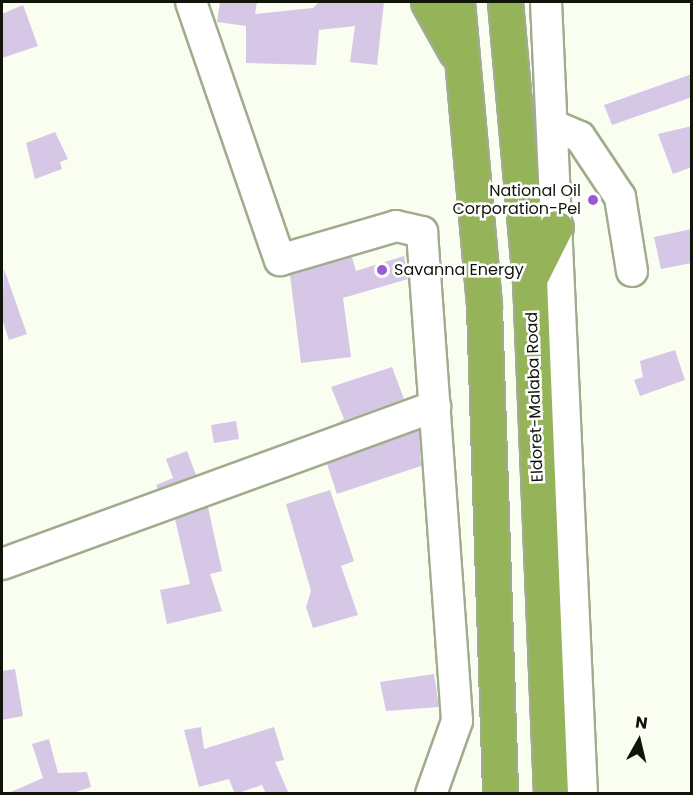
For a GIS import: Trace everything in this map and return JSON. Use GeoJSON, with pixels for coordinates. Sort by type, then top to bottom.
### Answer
{"type":"FeatureCollection","features":[{"type":"Feature","properties":{"kind":"highway"},"geometry":{"type":"LineString","coordinates":[[428,2],[465,69]]}},
{"type":"Feature","properties":{"kind":"highway"},"geometry":{"type":"LineString","coordinates":[[457,2],[465,69],[484,307],[500,794]]}},
{"type":"Feature","properties":{"kind":"highway","name":"Eldoret-Malaba Road"},"geometry":{"type":"LineString","coordinates":[[505,2],[530,280],[551,794]]}},
{"type":"Feature","properties":{"kind":"highway"},"geometry":{"type":"LineString","coordinates":[[530,280],[556,227]]}},
{"type":"Feature","properties":{"kind":"street"},"geometry":{"type":"LineString","coordinates":[[191,2],[280,260],[396,226],[422,232],[457,721],[431,794]]}},
{"type":"Feature","properties":{"kind":"street","name":"Eldoret-Malaba Road"},"geometry":{"type":"LineString","coordinates":[[546,2],[582,794]]}},
{"type":"Feature","properties":{"kind":"street"},"geometry":{"type":"LineString","coordinates":[[552,124],[579,137],[620,197],[633,271]]}},
{"type":"Feature","properties":{"kind":"street"},"geometry":{"type":"LineString","coordinates":[[2,564],[435,406]]}},
{"type":"Feature","properties":{"kind":"building"},"geometry":{"type":"Polygon","coordinates":[[[220,2],[257,2],[255,14],[313,8],[319,2],[384,2],[377,65],[350,62],[355,26],[319,30],[316,65],[246,63],[246,26],[217,22],[220,2]]]}},
{"type":"Feature","properties":{"kind":"building"},"geometry":{"type":"Polygon","coordinates":[[[23,5],[38,46],[2,58],[2,14],[23,5]]]}},
{"type":"Feature","properties":{"kind":"building"},"geometry":{"type":"Polygon","coordinates":[[[692,74],[692,97],[612,125],[604,105],[692,74]]]}},
{"type":"Feature","properties":{"kind":"building"},"geometry":{"type":"Polygon","coordinates":[[[692,126],[692,167],[673,174],[658,134],[692,126]]]}},
{"type":"Feature","properties":{"kind":"building"},"geometry":{"type":"Polygon","coordinates":[[[55,132],[68,159],[60,162],[62,169],[35,179],[26,143],[55,132]]]}},
{"type":"Feature","properties":{"kind":"building"},"geometry":{"type":"Polygon","coordinates":[[[692,229],[692,263],[661,269],[654,237],[692,229]]]}},
{"type":"Feature","properties":{"kind":"building"},"geometry":{"type":"Polygon","coordinates":[[[404,256],[408,279],[343,298],[351,357],[301,363],[290,275],[352,257],[356,271],[404,256]]]}},
{"type":"Feature","properties":{"kind":"building"},"geometry":{"type":"Polygon","coordinates":[[[4,269],[27,334],[9,340],[2,319],[4,269]]]}},
{"type":"Feature","properties":{"kind":"building"},"geometry":{"type":"Polygon","coordinates":[[[675,350],[685,380],[640,396],[634,380],[643,377],[640,361],[675,350]]]}},
{"type":"Feature","properties":{"kind":"building"},"geometry":{"type":"Polygon","coordinates":[[[392,367],[404,399],[337,423],[344,419],[331,387],[392,367]]]}},
{"type":"Feature","properties":{"kind":"building"},"geometry":{"type":"Polygon","coordinates":[[[236,421],[239,439],[214,443],[211,425],[236,421]]]}},
{"type":"Feature","properties":{"kind":"building"},"geometry":{"type":"Polygon","coordinates":[[[419,430],[421,466],[337,494],[327,464],[419,430]]]}},
{"type":"Feature","properties":{"kind":"building"},"geometry":{"type":"Polygon","coordinates":[[[187,451],[196,475],[158,489],[156,485],[173,478],[166,459],[187,451]]]}},
{"type":"Feature","properties":{"kind":"building"},"geometry":{"type":"Polygon","coordinates":[[[330,490],[354,561],[341,566],[358,615],[313,628],[306,607],[311,591],[286,504],[330,490]]]}},
{"type":"Feature","properties":{"kind":"building"},"geometry":{"type":"Polygon","coordinates":[[[208,507],[222,571],[210,574],[222,611],[167,624],[160,590],[190,584],[175,519],[208,507]]]}},
{"type":"Feature","properties":{"kind":"building"},"geometry":{"type":"Polygon","coordinates":[[[15,669],[23,716],[2,720],[2,671],[15,669]]]}},
{"type":"Feature","properties":{"kind":"building"},"geometry":{"type":"Polygon","coordinates":[[[434,674],[439,707],[386,711],[380,682],[434,674]]]}},
{"type":"Feature","properties":{"kind":"building"},"geometry":{"type":"Polygon","coordinates":[[[201,727],[204,749],[274,727],[284,760],[275,762],[289,794],[266,794],[262,785],[235,794],[229,779],[199,787],[184,730],[201,727]]]}},
{"type":"Feature","properties":{"kind":"building"},"geometry":{"type":"Polygon","coordinates":[[[49,739],[58,773],[87,772],[91,787],[70,794],[6,794],[43,778],[32,744],[49,739]]]}},
{"type":"Feature","properties":{"kind":"place","name":"National Oil Corporation-Pel"},"geometry":{"type":"Point","coordinates":[593,200]}},
{"type":"Feature","properties":{"kind":"place","name":"Savanna Energy"},"geometry":{"type":"Point","coordinates":[382,270]}}]}
